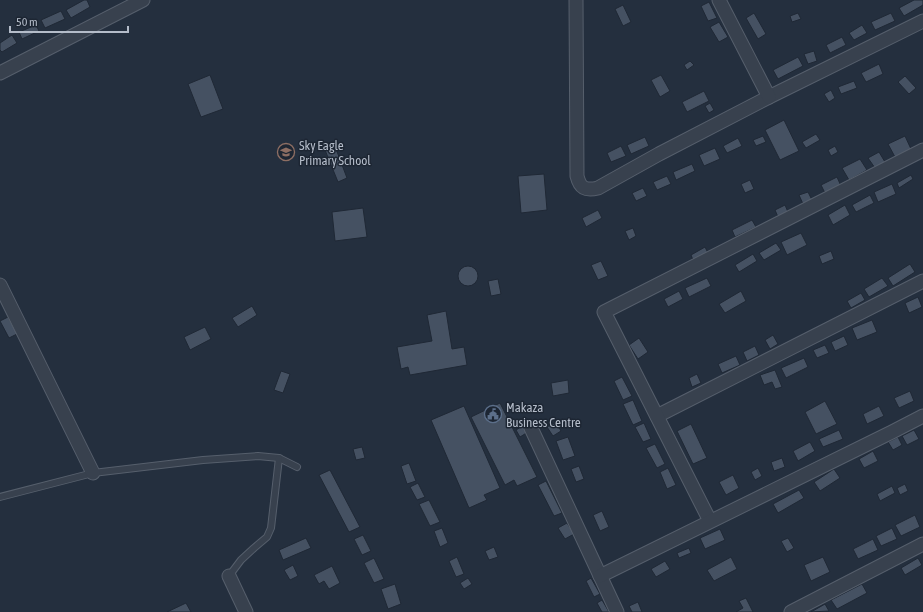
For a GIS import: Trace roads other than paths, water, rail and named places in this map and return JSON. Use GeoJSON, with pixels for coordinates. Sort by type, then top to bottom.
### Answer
{"type":"FeatureCollection","features":[{"type":"Feature","properties":{"kind":"street"},"geometry":{"type":"LineString","coordinates":[[0,73],[143,0]]}},
{"type":"Feature","properties":{"kind":"street"},"geometry":{"type":"LineString","coordinates":[[576,0],[577,176],[579,183],[584,188],[591,190],[598,188],[659,154],[769,97],[923,21]]}},
{"type":"Feature","properties":{"kind":"street"},"geometry":{"type":"LineString","coordinates":[[719,0],[769,97]]}},
{"type":"Feature","properties":{"kind":"street"},"geometry":{"type":"LineString","coordinates":[[710,521],[604,312],[923,150]]}},
{"type":"Feature","properties":{"kind":"street"},"geometry":{"type":"LineString","coordinates":[[657,416],[923,281]]}},
{"type":"Feature","properties":{"kind":"street"},"geometry":{"type":"LineString","coordinates":[[0,285],[93,473]]}},
{"type":"Feature","properties":{"kind":"street"},"geometry":{"type":"LineString","coordinates":[[600,576],[923,416]]}},
{"type":"Feature","properties":{"kind":"street"},"geometry":{"type":"LineString","coordinates":[[531,428],[617,612]]}},
{"type":"Feature","properties":{"kind":"street"},"geometry":{"type":"LineString","coordinates":[[791,612],[923,544]]}},
{"type":"Feature","properties":{"kind":"street"},"geometry":{"type":"LineString","coordinates":[[229,576],[246,612]]}},
{"type":"Feature","properties":{"kind":"lane"},"geometry":{"type":"LineString","coordinates":[[0,497],[93,473],[203,460],[258,456],[278,458],[297,467]]}},
{"type":"Feature","properties":{"kind":"lane"},"geometry":{"type":"LineString","coordinates":[[229,576],[241,560],[267,537],[271,528],[278,458]]}},
{"type":"Feature","properties":{"kind":"place","name":"Sky Eagle Primary School"},"geometry":{"type":"Point","coordinates":[286,152]}},
{"type":"Feature","properties":{"kind":"place","name":"Makaza Business Centre"},"geometry":{"type":"Point","coordinates":[493,414]}}]}
